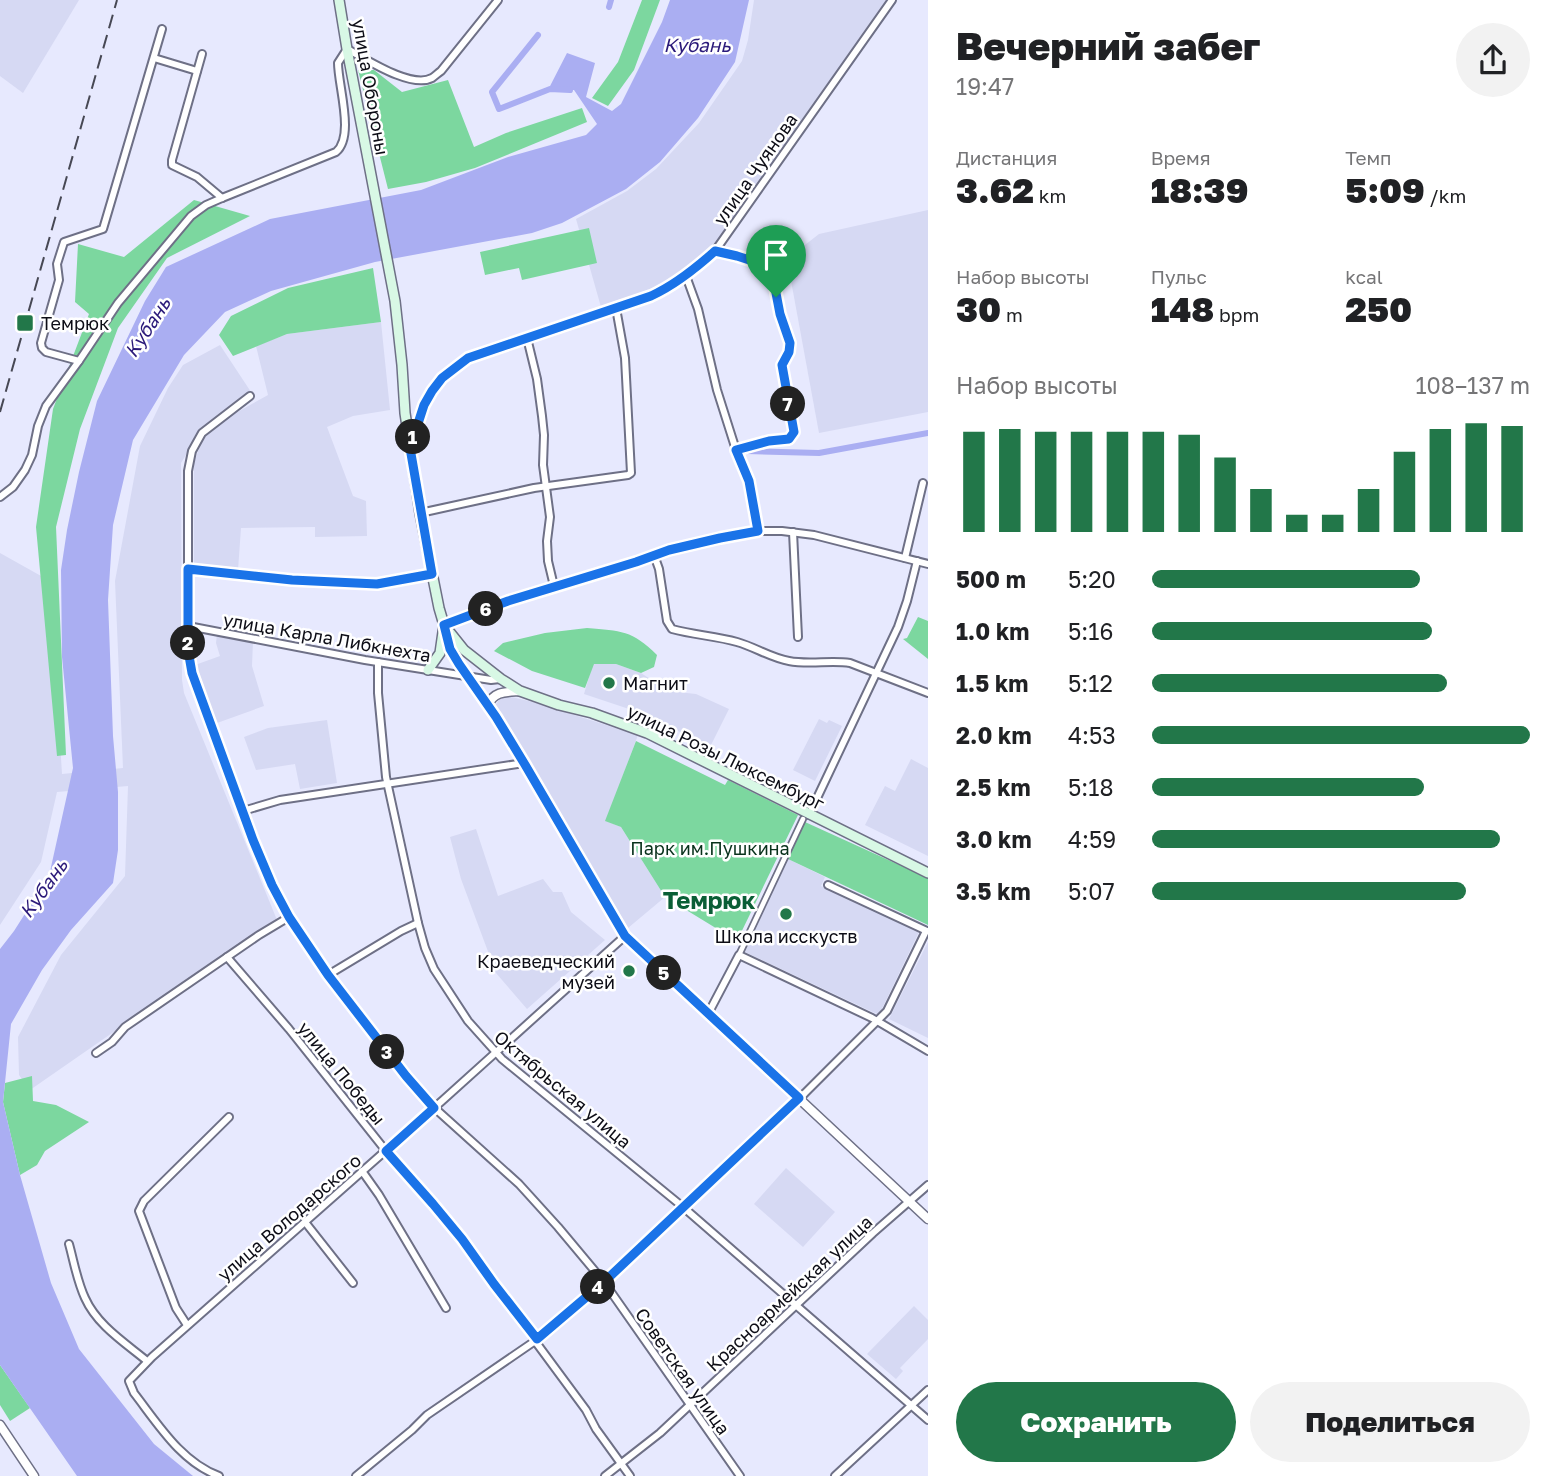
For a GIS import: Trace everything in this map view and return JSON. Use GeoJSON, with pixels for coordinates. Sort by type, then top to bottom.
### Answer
{"type":"FeatureCollection","features":[{"type":"Feature","properties":{"kind":"main road","name":"улица Обороны"},"geometry":{"type":"LineString","coordinates":[[340,0],[391,279],[406,419],[420,513],[444,625]]}},
{"type":"Feature","properties":{"kind":"main road"},"geometry":{"type":"LineString","coordinates":[[428,670],[440,653],[444,625]]}},
{"type":"Feature","properties":{"kind":"main road","name":"улица Розы Люксембург"},"geometry":{"type":"LineString","coordinates":[[444,625],[464,650],[520,691],[647,733],[806,817],[928,873]]}},
{"type":"Feature","properties":{"kind":"street"},"geometry":{"type":"LineString","coordinates":[[0,497],[13,487],[25,470],[46,405],[118,303],[191,216],[206,205],[341,148],[344,141],[344,111],[338,63],[347,49],[396,74],[412,79],[432,78],[441,71],[498,0]]}},
{"type":"Feature","properties":{"kind":"street","name":"улица Чуянова"},"geometry":{"type":"LineString","coordinates":[[410,448],[424,405],[432,391],[442,378],[468,358],[651,296],[669,288],[715,251],[892,0]]}},
{"type":"Feature","properties":{"kind":"street"},"geometry":{"type":"LineString","coordinates":[[79,361],[46,352],[42,348],[41,343],[59,280],[57,264],[64,242],[103,229],[162,29]]}},
{"type":"Feature","properties":{"kind":"street"},"geometry":{"type":"LineString","coordinates":[[202,54],[172,165],[197,177],[222,198]]}},
{"type":"Feature","properties":{"kind":"street"},"geometry":{"type":"LineString","coordinates":[[154,58],[197,71]]}},
{"type":"Feature","properties":{"kind":"street"},"geometry":{"type":"LineString","coordinates":[[715,251],[771,267],[780,314],[790,343],[789,352],[782,365],[794,432],[789,439],[769,441],[736,450]]}},
{"type":"Feature","properties":{"kind":"street"},"geometry":{"type":"LineString","coordinates":[[686,276],[698,309],[717,390],[749,481],[758,531]]}},
{"type":"Feature","properties":{"kind":"street"},"geometry":{"type":"LineString","coordinates":[[420,513],[534,488],[628,475],[631,472],[625,358],[616,308]]}},
{"type":"Feature","properties":{"kind":"street"},"geometry":{"type":"LineString","coordinates":[[527,338],[541,407],[544,435],[542,465],[550,517],[548,561],[554,586]]}},
{"type":"Feature","properties":{"kind":"street","name":"Советская улица"},"geometry":{"type":"LineString","coordinates":[[250,396],[202,433],[192,452],[188,471],[188,650],[192,673],[272,885],[289,917],[328,975],[406,1076],[434,1108],[519,1184],[604,1282],[740,1476]]}},
{"type":"Feature","properties":{"kind":"street","name":"улица Чуянова"},"geometry":{"type":"LineString","coordinates":[[406,419],[424,405]]}},
{"type":"Feature","properties":{"kind":"street"},"geometry":{"type":"LineString","coordinates":[[905,558],[923,483]]}},
{"type":"Feature","properties":{"kind":"street"},"geometry":{"type":"LineString","coordinates":[[928,564],[814,535],[758,531],[669,550],[508,601],[444,625],[450,649],[524,763],[625,936],[928,1219]]}},
{"type":"Feature","properties":{"kind":"street"},"geometry":{"type":"LineString","coordinates":[[793,532],[798,637]]}},
{"type":"Feature","properties":{"kind":"street"},"geometry":{"type":"LineString","coordinates":[[654,555],[659,569],[667,621],[672,629],[734,641],[791,662],[850,663],[928,693]]}},
{"type":"Feature","properties":{"kind":"street"},"geometry":{"type":"LineString","coordinates":[[708,1014],[877,673],[898,627],[917,561]]}},
{"type":"Feature","properties":{"kind":"street"},"geometry":{"type":"LineString","coordinates":[[188,569],[292,580],[366,583],[393,582],[432,574]]}},
{"type":"Feature","properties":{"kind":"street","name":"улица Карла Либкнехта"},"geometry":{"type":"LineString","coordinates":[[188,626],[378,662],[491,680],[501,679]]}},
{"type":"Feature","properties":{"kind":"street","name":"Октябрьская улица"},"geometry":{"type":"LineString","coordinates":[[378,662],[378,693],[387,784],[418,923],[434,969],[468,1021],[496,1053],[683,1207],[928,1420]]}},
{"type":"Feature","properties":{"kind":"street"},"geometry":{"type":"LineString","coordinates":[[488,705],[495,694],[520,691]]}},
{"type":"Feature","properties":{"kind":"street"},"geometry":{"type":"LineString","coordinates":[[243,811],[280,800],[524,763]]}},
{"type":"Feature","properties":{"kind":"street"},"geometry":{"type":"LineString","coordinates":[[356,1476],[427,1415],[536,1340],[604,1282],[887,1012],[927,931],[828,885]]}},
{"type":"Feature","properties":{"kind":"street"},"geometry":{"type":"LineString","coordinates":[[96,1053],[112,1042],[125,1027],[289,917]]}},
{"type":"Feature","properties":{"kind":"street"},"geometry":{"type":"LineString","coordinates":[[328,975],[418,923]]}},
{"type":"Feature","properties":{"kind":"street","name":"улица Володарского"},"geometry":{"type":"LineString","coordinates":[[219,1476],[200,1468],[186,1457],[134,1393],[129,1381],[187,1325],[625,936]]}},
{"type":"Feature","properties":{"kind":"street"},"geometry":{"type":"LineString","coordinates":[[739,955],[878,1021],[928,1051]]}},
{"type":"Feature","properties":{"kind":"street","name":"улица Победы"},"geometry":{"type":"LineString","coordinates":[[228,957],[386,1151],[462,1239],[586,1410],[596,1429],[630,1476]]}},
{"type":"Feature","properties":{"kind":"street"},"geometry":{"type":"LineString","coordinates":[[187,1325],[176,1308],[139,1211],[144,1201],[229,1117]]}},
{"type":"Feature","properties":{"kind":"street"},"geometry":{"type":"LineString","coordinates":[[362,1171],[446,1308]]}},
{"type":"Feature","properties":{"kind":"street","name":"Красноармейская улица"},"geometry":{"type":"LineString","coordinates":[[605,1476],[660,1433],[928,1185]]}},
{"type":"Feature","properties":{"kind":"street"},"geometry":{"type":"LineString","coordinates":[[305,1222],[353,1283]]}},
{"type":"Feature","properties":{"kind":"street"},"geometry":{"type":"LineString","coordinates":[[69,1244],[81,1289],[91,1309],[103,1325],[147,1361]]}},
{"type":"Feature","properties":{"kind":"street"},"geometry":{"type":"LineString","coordinates":[[835,1476],[928,1390]]}},
{"type":"Feature","properties":{"kind":"street"},"geometry":{"type":"LineString","coordinates":[[1,1428],[34,1476]]}},
{"type":"Feature","properties":{"kind":"shaded area"},"geometry":{"type":"Polygon","coordinates":[[[0,0],[79,0],[23,93],[0,76],[0,0]]]}},
{"type":"Feature","properties":{"kind":"shaded area"},"geometry":{"type":"Polygon","coordinates":[[[754,0],[887,0],[726,226],[719,241],[693,267],[677,277],[652,290],[601,307],[576,219],[627,191],[656,169],[699,123],[742,61],[754,0]]]}},
{"type":"Feature","properties":{"kind":"shaded area"},"geometry":{"type":"Polygon","coordinates":[[[928,210],[928,412],[819,433],[787,259],[819,234],[928,210]]]}},
{"type":"Feature","properties":{"kind":"shaded area"},"geometry":{"type":"Polygon","coordinates":[[[381,322],[390,410],[353,416],[327,427],[353,496],[366,501],[367,536],[315,537],[315,527],[241,528],[238,570],[194,566],[194,463],[201,443],[211,429],[268,395],[256,346],[287,334],[381,322]]]}},
{"type":"Feature","properties":{"kind":"shaded area"},"geometry":{"type":"Polygon","coordinates":[[[220,345],[251,392],[201,430],[181,463],[182,680],[184,693],[277,920],[30,1090],[19,1075],[18,1037],[61,955],[125,876],[128,786],[57,792],[41,862],[0,925],[0,553],[50,581],[62,774],[123,768],[115,581],[140,446],[168,388],[183,365],[220,345]]]}},
{"type":"Feature","properties":{"kind":"shaded area"},"geometry":{"type":"Polygon","coordinates":[[[217,634],[253,641],[252,666],[264,706],[217,723],[195,665],[220,656],[216,643],[217,634]]]}},
{"type":"Feature","properties":{"kind":"shaded area"},"geometry":{"type":"Polygon","coordinates":[[[593,664],[616,664],[641,673],[668,691],[696,694],[729,709],[710,747],[644,714],[584,694],[593,664]]]}},
{"type":"Feature","properties":{"kind":"shaded area"},"geometry":{"type":"Polygon","coordinates":[[[502,695],[638,735],[606,821],[621,827],[665,897],[628,928],[495,706],[502,695]]]}},
{"type":"Feature","properties":{"kind":"shaded area"},"geometry":{"type":"Polygon","coordinates":[[[819,719],[842,726],[815,781],[793,770],[819,719]]]}},
{"type":"Feature","properties":{"kind":"shaded area"},"geometry":{"type":"Polygon","coordinates":[[[327,720],[337,783],[300,789],[295,764],[256,770],[244,737],[268,728],[327,720]]]}},
{"type":"Feature","properties":{"kind":"shaded area"},"geometry":{"type":"Polygon","coordinates":[[[911,759],[928,768],[928,856],[865,825],[885,786],[895,791],[911,759]]]}},
{"type":"Feature","properties":{"kind":"shaded area"},"geometry":{"type":"Polygon","coordinates":[[[476,829],[498,896],[543,879],[553,892],[562,892],[571,912],[605,940],[527,1009],[496,973],[461,879],[450,837],[476,829]]]}},
{"type":"Feature","properties":{"kind":"shaded area"},"geometry":{"type":"Polygon","coordinates":[[[788,859],[825,877],[821,886],[919,932],[879,1015],[745,952],[788,859]]]}},
{"type":"Feature","properties":{"kind":"shaded area"},"geometry":{"type":"Polygon","coordinates":[[[928,942],[928,1038],[889,1019],[928,942]]]}},
{"type":"Feature","properties":{"kind":"shaded area"},"geometry":{"type":"Polygon","coordinates":[[[786,1168],[835,1212],[803,1247],[754,1204],[786,1168]]]}},
{"type":"Feature","properties":{"kind":"shaded area"},"geometry":{"type":"Polygon","coordinates":[[[914,1306],[928,1320],[928,1339],[900,1368],[903,1371],[896,1379],[867,1354],[914,1306]]]}},
{"type":"Feature","properties":{"kind":"green space"},"geometry":{"type":"Polygon","coordinates":[[[642,0],[660,0],[634,70],[608,106],[592,98],[618,62],[642,0]]]}},
{"type":"Feature","properties":{"kind":"green space"},"geometry":{"type":"Polygon","coordinates":[[[358,70],[374,70],[402,92],[448,80],[474,147],[506,133],[582,108],[587,122],[475,168],[426,182],[388,189],[358,70]]]}},
{"type":"Feature","properties":{"kind":"green space"},"geometry":{"type":"Polygon","coordinates":[[[194,200],[250,216],[167,258],[118,328],[80,429],[56,527],[66,755],[57,756],[36,527],[53,409],[89,314],[75,302],[78,244],[124,257],[194,200]]]}},
{"type":"Feature","properties":{"kind":"green space"},"geometry":{"type":"Polygon","coordinates":[[[589,228],[597,263],[522,280],[519,268],[485,275],[480,252],[589,228]]]}},
{"type":"Feature","properties":{"kind":"green space"},"geometry":{"type":"Polygon","coordinates":[[[373,268],[381,322],[287,334],[233,356],[219,335],[231,316],[288,288],[373,268]]]}},
{"type":"Feature","properties":{"kind":"green space"},"geometry":{"type":"Polygon","coordinates":[[[918,617],[928,621],[928,659],[903,639],[907,638],[918,617]]]}},
{"type":"Feature","properties":{"kind":"green space"},"geometry":{"type":"Polygon","coordinates":[[[587,628],[617,631],[633,636],[657,655],[654,667],[641,673],[616,664],[594,664],[585,688],[532,671],[494,651],[503,643],[545,633],[587,628]]]}},
{"type":"Feature","properties":{"kind":"green space","name":"Парк им.Пушкина"},"geometry":{"type":"Polygon","coordinates":[[[636,741],[725,785],[728,780],[798,815],[737,941],[665,897],[621,827],[605,821],[636,741]]]}},
{"type":"Feature","properties":{"kind":"green space"},"geometry":{"type":"Polygon","coordinates":[[[805,822],[928,878],[928,925],[788,859],[805,822]]]}},
{"type":"Feature","properties":{"kind":"green space"},"geometry":{"type":"Polygon","coordinates":[[[32,1076],[33,1101],[56,1105],[89,1122],[45,1151],[37,1165],[20,1175],[3,1102],[5,1083],[32,1076]]]}},
{"type":"Feature","properties":{"kind":"green space"},"geometry":{"type":"Polygon","coordinates":[[[0,1365],[30,1408],[10,1421],[0,1405],[0,1365]]]}},
{"type":"Feature","properties":{"kind":"water","name":"Кубань"},"geometry":{"type":"Polygon","coordinates":[[[670,0],[749,0],[735,62],[698,118],[660,162],[626,189],[562,223],[532,233],[375,262],[271,291],[225,312],[184,355],[133,440],[113,525],[108,600],[118,792],[118,850],[113,883],[71,930],[42,970],[11,1024],[3,1102],[20,1175],[51,1283],[79,1349],[154,1444],[193,1476],[77,1476],[0,1365],[0,949],[49,876],[73,768],[62,657],[61,570],[79,472],[97,401],[145,301],[166,267],[270,219],[421,190],[508,157],[586,135],[597,124],[574,90],[548,90],[567,53],[595,63],[586,97],[612,111],[621,104],[662,22],[670,0]]]}},
{"type":"Feature","properties":{"kind":"waterway"},"geometry":{"type":"LineString","coordinates":[[609,7],[611,0]]}},
{"type":"Feature","properties":{"kind":"waterway"},"geometry":{"type":"LineString","coordinates":[[538,35],[492,92],[499,109],[550,89],[570,90]]}},
{"type":"Feature","properties":{"kind":"waterway"},"geometry":{"type":"LineString","coordinates":[[747,451],[819,453],[928,433]]}},
{"type":"Feature","properties":{"kind":"railway"},"geometry":{"type":"LineString","coordinates":[[0,412],[117,0]]}},
{"type":"Feature","properties":{"kind":"place","name":"Темрюк"},"geometry":{"type":"Point","coordinates":[25,323]}},
{"type":"Feature","properties":{"kind":"place","name":"Магнит"},"geometry":{"type":"Point","coordinates":[609,683]}},
{"type":"Feature","properties":{"kind":"place","name":"Школа исскуств"},"geometry":{"type":"Point","coordinates":[786,914]}},
{"type":"Feature","properties":{"kind":"place","name":"Краеведческий музей"},"geometry":{"type":"Point","coordinates":[629,971]}},
{"type":"Feature","properties":{"kind":"district","name":"Темрюк"},"geometry":{"type":"Point","coordinates":[709,899]}},
{"type":"Feature","properties":{"kind":"route"},"geometry":{"type":"LineString","coordinates":[[715,251],[771,267],[776,297],[791,348],[782,365],[794,432],[789,439],[769,441],[736,450],[749,481],[758,531],[669,550],[508,601],[444,625],[450,649],[496,717],[625,936],[799,1098],[604,1282],[537,1339],[462,1239],[386,1151],[434,1108],[328,975],[289,917],[272,885],[192,673],[188,650],[188,569],[292,580],[377,584],[432,574],[410,448],[424,405],[442,378],[453,368],[468,358],[669,288],[715,251]]}}]}
